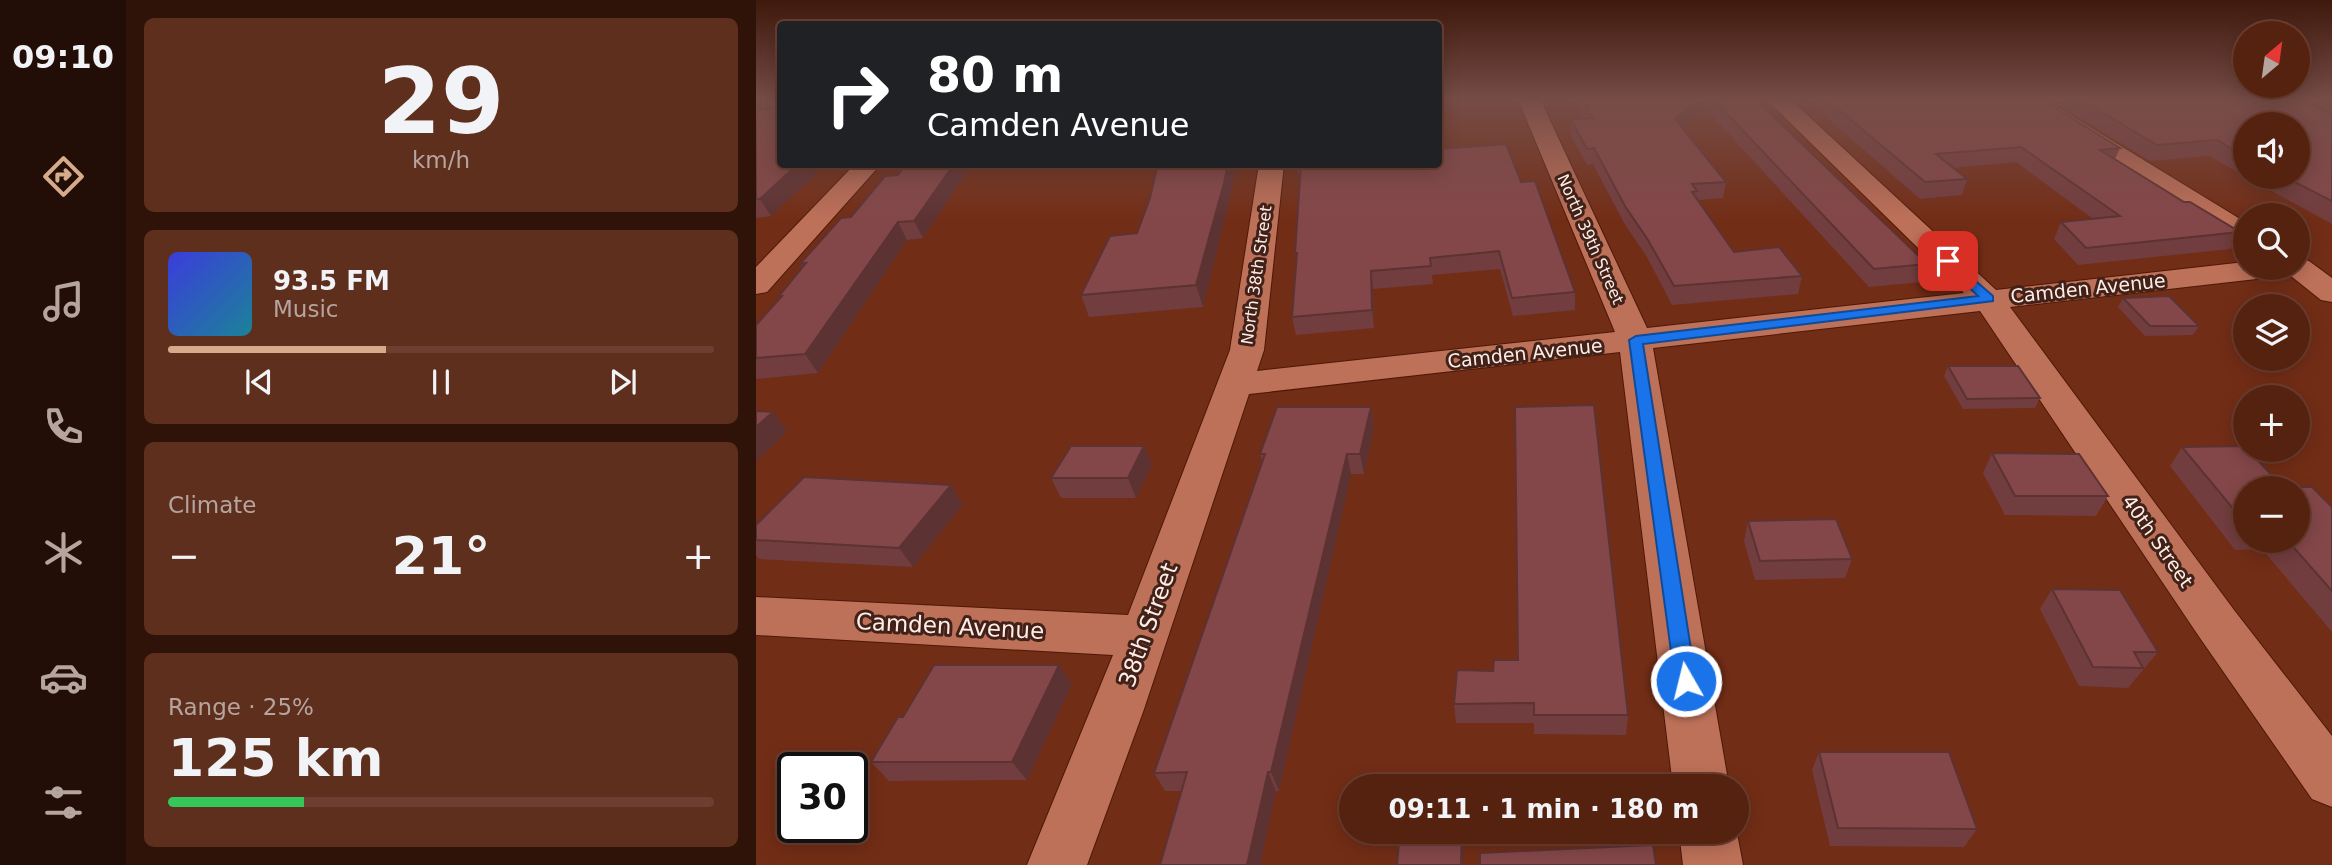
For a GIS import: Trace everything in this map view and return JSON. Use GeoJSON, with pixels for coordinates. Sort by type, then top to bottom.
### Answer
{"type":"FeatureCollection","features":[{"type":"Feature","properties":{"kind":"street","name":"North 39th Street"},"geometry":{"type":"LineString","coordinates":[[1547,139],[1636,340],[1699,774]]}},
{"type":"Feature","properties":{"kind":"street","name":"40th Street"},"geometry":{"type":"LineString","coordinates":[[1820,139],[1988,299],[2217,624],[2332,780]]}},
{"type":"Feature","properties":{"kind":"street"},"geometry":{"type":"LineString","coordinates":[[2093,139],[2233,227]]}},
{"type":"Feature","properties":{"kind":"street"},"geometry":{"type":"LineString","coordinates":[[756,285],[865,168]]}},
{"type":"Feature","properties":{"kind":"street","name":"North 38th Street"},"geometry":{"type":"LineString","coordinates":[[1235,385],[1247,350],[1271,168]]}},
{"type":"Feature","properties":{"kind":"street"},"geometry":{"type":"LineString","coordinates":[[2310,265],[2332,262]]}},
{"type":"Feature","properties":{"kind":"street","name":"Camden Avenue"},"geometry":{"type":"LineString","coordinates":[[1235,385],[2233,272]]}},
{"type":"Feature","properties":{"kind":"street"},"geometry":{"type":"LineString","coordinates":[[2310,276],[2332,293]]}},
{"type":"Feature","properties":{"kind":"street","name":"38th Street"},"geometry":{"type":"LineString","coordinates":[[1057,865],[1235,385]]}},
{"type":"Feature","properties":{"kind":"street","name":"Camden Avenue"},"geometry":{"type":"LineString","coordinates":[[756,616],[1143,636]]}},
{"type":"Feature","properties":{"kind":"street"},"geometry":{"type":"LineString","coordinates":[[1710,844],[1713,865]]}},
{"type":"Feature","properties":{"kind":"building"},"geometry":{"type":"Polygon","coordinates":[[[756,139],[777,139],[777,168],[794,168],[760,199],[756,199],[756,139]]]}},
{"type":"Feature","properties":{"kind":"building"},"geometry":{"type":"Polygon","coordinates":[[[1582,139],[1691,139],[1726,182],[1692,184],[1697,191],[1692,192],[1734,252],[1779,247],[1802,276],[1674,286],[1625,206],[1594,148],[1587,149],[1582,139]]]}},
{"type":"Feature","properties":{"kind":"building"},"geometry":{"type":"Polygon","coordinates":[[[1751,139],[1797,139],[1927,264],[1874,269],[1751,139]]]}},
{"type":"Feature","properties":{"kind":"building"},"geometry":{"type":"Polygon","coordinates":[[[1874,139],[2106,139],[2120,148],[2100,150],[2184,202],[2190,202],[2233,228],[2233,233],[2086,248],[2061,222],[2120,216],[2021,147],[1936,154],[1967,179],[1925,182],[1874,139]]]}},
{"type":"Feature","properties":{"kind":"building"},"geometry":{"type":"Polygon","coordinates":[[[2148,139],[2233,139],[2233,149],[2217,140],[2157,145],[2148,139]]]}},
{"type":"Feature","properties":{"kind":"building"},"geometry":{"type":"Polygon","coordinates":[[[2310,139],[2332,139],[2332,201],[2308,189],[2310,139]]]}},
{"type":"Feature","properties":{"kind":"building"},"geometry":{"type":"Polygon","coordinates":[[[1506,144],[1521,182],[1535,181],[1575,292],[1512,298],[1499,251],[1430,258],[1431,266],[1371,271],[1372,310],[1292,317],[1301,168],[1442,168],[1442,149],[1506,144]]]}},
{"type":"Feature","properties":{"kind":"building"},"geometry":{"type":"Polygon","coordinates":[[[903,168],[951,168],[914,221],[898,222],[805,354],[756,358],[756,325],[806,263],[800,264],[841,218],[851,217],[885,176],[898,175],[903,168]]]}},
{"type":"Feature","properties":{"kind":"building"},"geometry":{"type":"Polygon","coordinates":[[[1157,168],[1227,168],[1196,285],[1081,295],[1110,236],[1137,233],[1150,198],[1157,168]]]}},
{"type":"Feature","properties":{"kind":"building"},"geometry":{"type":"Polygon","coordinates":[[[2169,296],[2199,326],[2150,326],[2123,298],[2169,296]]]}},
{"type":"Feature","properties":{"kind":"building"},"geometry":{"type":"Polygon","coordinates":[[[1948,366],[2018,366],[2040,398],[1967,399],[1948,366]]]}},
{"type":"Feature","properties":{"kind":"building"},"geometry":{"type":"Polygon","coordinates":[[[1594,405],[1628,715],[1534,715],[1534,703],[1454,704],[1457,670],[1493,671],[1494,660],[1518,660],[1515,407],[1594,405]]]}},
{"type":"Feature","properties":{"kind":"building"},"geometry":{"type":"Polygon","coordinates":[[[1277,407],[1371,407],[1360,454],[1347,454],[1247,865],[1160,865],[1187,772],[1154,773],[1265,454],[1260,454],[1277,407]]]}},
{"type":"Feature","properties":{"kind":"building"},"geometry":{"type":"Polygon","coordinates":[[[756,411],[773,412],[756,427],[756,411]]]}},
{"type":"Feature","properties":{"kind":"building"},"geometry":{"type":"Polygon","coordinates":[[[1071,446],[1144,446],[1128,478],[1051,478],[1071,446]]]}},
{"type":"Feature","properties":{"kind":"building"},"geometry":{"type":"Polygon","coordinates":[[[2233,446],[2233,462],[2259,462],[2273,476],[2233,476],[2233,509],[2182,447],[2233,446]]]}},
{"type":"Feature","properties":{"kind":"building"},"geometry":{"type":"Polygon","coordinates":[[[1992,453],[2079,454],[2108,496],[2015,496],[1992,453]]]}},
{"type":"Feature","properties":{"kind":"building"},"geometry":{"type":"Polygon","coordinates":[[[804,477],[951,485],[899,548],[756,540],[756,525],[804,477]]]}},
{"type":"Feature","properties":{"kind":"building"},"geometry":{"type":"Polygon","coordinates":[[[2310,487],[2332,507],[2332,591],[2299,553],[2310,553],[2310,487]]]}},
{"type":"Feature","properties":{"kind":"building"},"geometry":{"type":"Polygon","coordinates":[[[1836,519],[1852,559],[1760,561],[1748,521],[1836,519]]]}},
{"type":"Feature","properties":{"kind":"building"},"geometry":{"type":"Polygon","coordinates":[[[2052,589],[2120,590],[2158,652],[2134,652],[2143,668],[2093,667],[2052,589]]]}},
{"type":"Feature","properties":{"kind":"building"},"geometry":{"type":"Polygon","coordinates":[[[934,665],[1059,665],[1012,762],[871,762],[898,717],[903,717],[934,665]]]}},
{"type":"Feature","properties":{"kind":"building"},"geometry":{"type":"Polygon","coordinates":[[[1819,752],[1949,752],[1977,829],[1838,828],[1819,752]]]}},
{"type":"Feature","properties":{"kind":"building"},"geometry":{"type":"Polygon","coordinates":[[[1399,844],[1462,844],[1461,865],[1397,865],[1399,844]]]}},
{"type":"Feature","properties":{"kind":"building"},"geometry":{"type":"Polygon","coordinates":[[[1653,845],[1656,865],[1480,865],[1480,853],[1653,845]]]}},
{"type":"Feature","properties":{"kind":"route"},"geometry":{"type":"LineString","coordinates":[[1686,681],[1636,340],[1988,299],[1948,261]]}}]}
